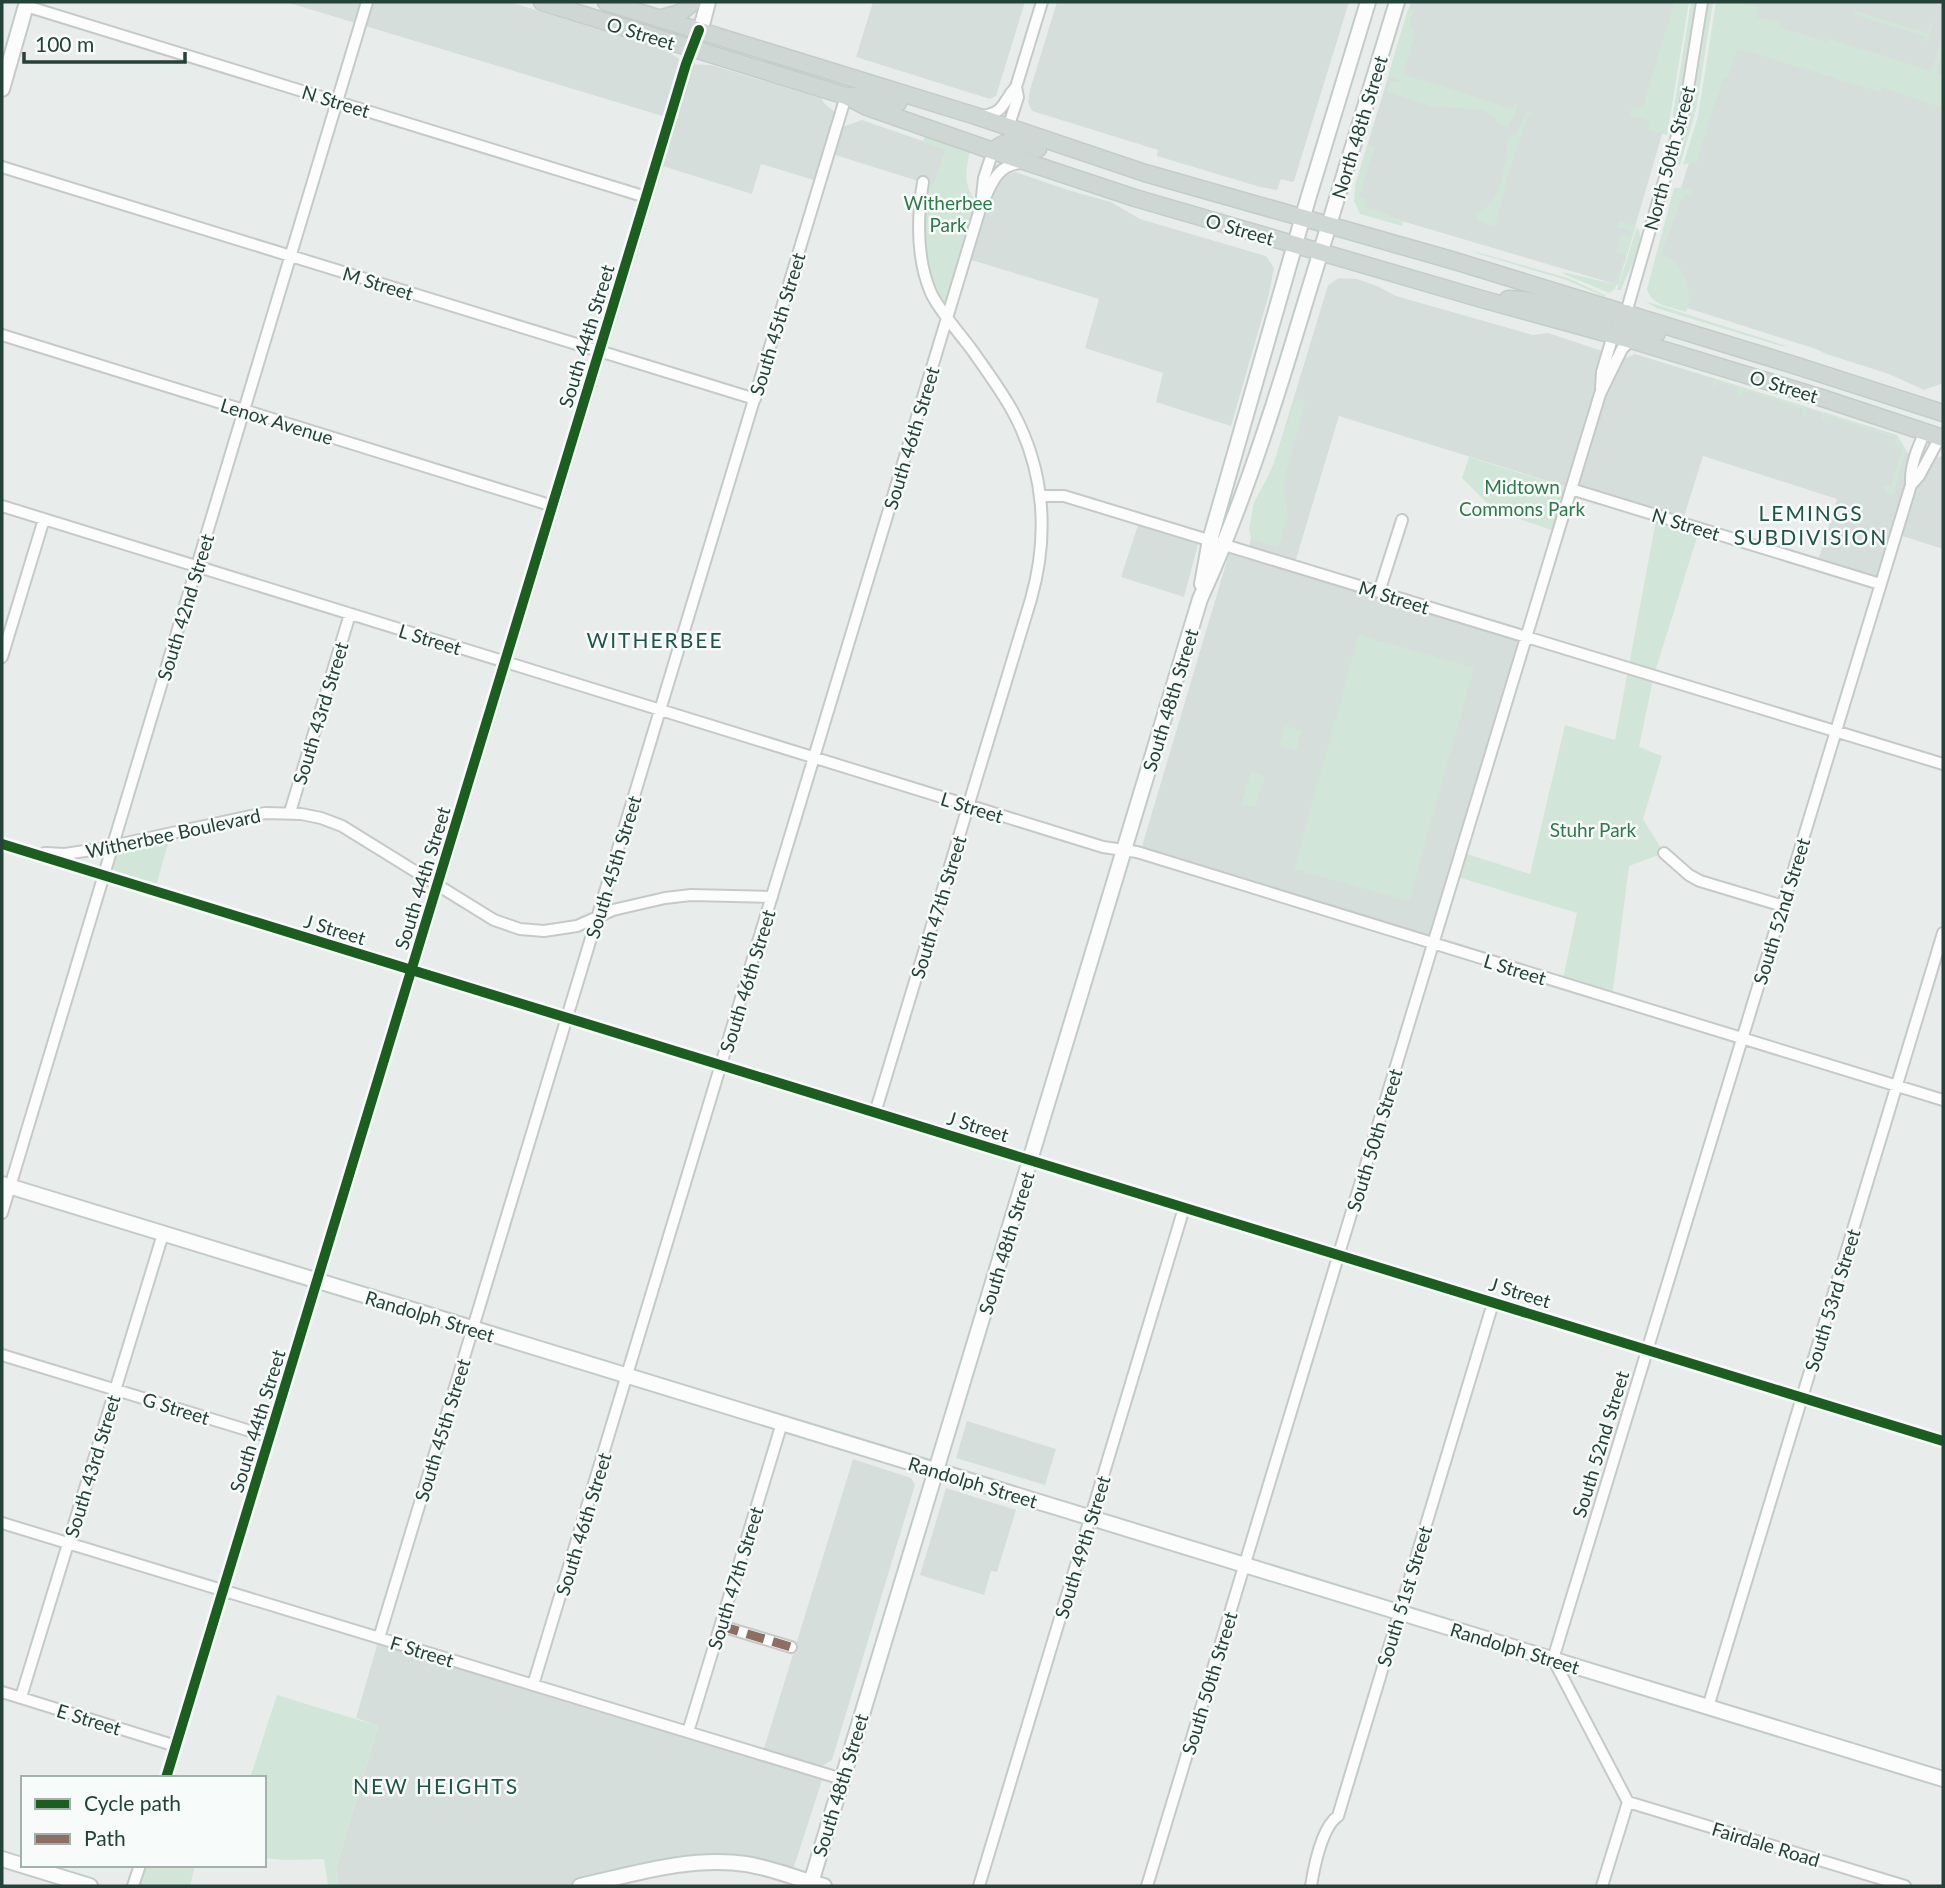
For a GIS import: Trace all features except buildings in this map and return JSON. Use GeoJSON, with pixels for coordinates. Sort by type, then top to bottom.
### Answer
{"type":"FeatureCollection","features":[{"type":"Feature","properties":{"kind":"main road","name":"O Street"},"geometry":{"type":"LineString","coordinates":[[542,2],[846,96],[867,107],[1135,198],[1631,340],[1938,435]]}},
{"type":"Feature","properties":{"kind":"main road","name":"O Street"},"geometry":{"type":"LineString","coordinates":[[606,2],[976,116],[1102,160],[1330,224],[1942,410]]}},
{"type":"Feature","properties":{"kind":"main road"},"geometry":{"type":"LineString","coordinates":[[661,19],[680,13],[693,2]]}},
{"type":"Feature","properties":{"kind":"main road","name":"South 44th Street"},"geometry":{"type":"LineString","coordinates":[[692,48],[708,2]]}},
{"type":"Feature","properties":{"kind":"main road","name":"North 48th Street"},"geometry":{"type":"LineString","coordinates":[[1303,217],[1368,2]]}},
{"type":"Feature","properties":{"kind":"main road","name":"North 48th Street"},"geometry":{"type":"LineString","coordinates":[[1321,253],[1397,2]]}},
{"type":"Feature","properties":{"kind":"main road"},"geometry":{"type":"LineString","coordinates":[[2,89],[27,4]]}},
{"type":"Feature","properties":{"kind":"main road"},"geometry":{"type":"LineString","coordinates":[[846,96],[870,95],[983,130],[1000,131],[1008,128]]}},
{"type":"Feature","properties":{"kind":"main road"},"geometry":{"type":"LineString","coordinates":[[993,151],[1009,141],[1060,155],[1102,160]]}},
{"type":"Feature","properties":{"kind":"main road","name":"South 48th Street"},"geometry":{"type":"LineString","coordinates":[[815,1885],[842,1779],[1217,542],[1303,217]]}},
{"type":"Feature","properties":{"kind":"main road","name":"South 48th Street"},"geometry":{"type":"LineString","coordinates":[[1217,542],[1253,468],[1321,253]]}},
{"type":"Feature","properties":{"kind":"main road"},"geometry":{"type":"LineString","coordinates":[[1485,300],[1516,299],[1605,319],[1619,318],[1626,313]]}},
{"type":"Feature","properties":{"kind":"main road"},"geometry":{"type":"LineString","coordinates":[[1613,335],[1625,328],[1639,328],[1710,347],[1751,351]]}},
{"type":"Feature","properties":{"kind":"main road"},"geometry":{"type":"LineString","coordinates":[[1938,435],[1942,410]]}},
{"type":"Feature","properties":{"kind":"main road","name":"Randolph Street"},"geometry":{"type":"LineString","coordinates":[[6,1186],[1943,1779]]}},
{"type":"Feature","properties":{"kind":"main road"},"geometry":{"type":"LineString","coordinates":[[2,1859],[21,1865]]}},
{"type":"Feature","properties":{"kind":"main road"},"geometry":{"type":"LineString","coordinates":[[580,1886],[666,1866],[702,1862],[744,1864],[815,1885]]}},
{"type":"Feature","properties":{"kind":"main road"},"geometry":{"type":"LineString","coordinates":[[28,1867],[90,1886]]}},
{"type":"Feature","properties":{"kind":"street","name":"South 42nd Street"},"geometry":{"type":"LineString","coordinates":[[2,1213],[6,1186],[113,846],[367,2]]}},
{"type":"Feature","properties":{"kind":"street"},"geometry":{"type":"LineString","coordinates":[[976,116],[997,112],[1016,87],[1042,2]]}},
{"type":"Feature","properties":{"kind":"street","name":"North 50th Street"},"geometry":{"type":"LineString","coordinates":[[1626,313],[1685,108],[1702,2]]}},
{"type":"Feature","properties":{"kind":"street","name":"N Street"},"geometry":{"type":"LineString","coordinates":[[27,4],[646,197]]}},
{"type":"Feature","properties":{"kind":"street","name":"South 44th Street"},"geometry":{"type":"LineString","coordinates":[[167,1776],[692,48]]}},
{"type":"Feature","properties":{"kind":"street"},"geometry":{"type":"LineString","coordinates":[[1008,128],[1018,97],[1016,87]]}},
{"type":"Feature","properties":{"kind":"street","name":"South 45th Street"},"geometry":{"type":"LineString","coordinates":[[379,1637],[846,96]]}},
{"type":"Feature","properties":{"kind":"street","name":"South 46th Street"},"geometry":{"type":"LineString","coordinates":[[980,209],[984,178],[993,151]]}},
{"type":"Feature","properties":{"kind":"street","name":"South 46th Street"},"geometry":{"type":"LineString","coordinates":[[533,1685],[980,209],[1000,170],[1015,163],[1028,163]]}},
{"type":"Feature","properties":{"kind":"street","name":"M Street"},"geometry":{"type":"LineString","coordinates":[[2,167],[755,399]]}},
{"type":"Feature","properties":{"kind":"street"},"geometry":{"type":"LineString","coordinates":[[923,182],[919,219],[920,250],[933,296],[1013,412],[1028,445],[1041,496]]}},
{"type":"Feature","properties":{"kind":"street","name":"Lenox Avenue"},"geometry":{"type":"LineString","coordinates":[[2,335],[553,506]]}},
{"type":"Feature","properties":{"kind":"street","name":"South 50th Street"},"geometry":{"type":"LineString","coordinates":[[1600,394],[1602,372],[1613,335]]}},
{"type":"Feature","properties":{"kind":"street","name":"South 50th Street"},"geometry":{"type":"LineString","coordinates":[[1147,1886],[1600,394],[1622,349],[1631,340]]}},
{"type":"Feature","properties":{"kind":"street","name":"South 52nd Street"},"geometry":{"type":"LineString","coordinates":[[1553,1659],[1911,485],[1913,462],[1938,435]]}},
{"type":"Feature","properties":{"kind":"street","name":"South 52nd Street"},"geometry":{"type":"LineString","coordinates":[[1911,485],[1919,476],[1938,435]]}},
{"type":"Feature","properties":{"kind":"street","name":"N Street"},"geometry":{"type":"LineString","coordinates":[[1571,489],[1881,584]]}},
{"type":"Feature","properties":{"kind":"street","name":"M Street"},"geometry":{"type":"LineString","coordinates":[[1041,496],[1064,496],[1943,764]]}},
{"type":"Feature","properties":{"kind":"street","name":"South 47th Street"},"geometry":{"type":"LineString","coordinates":[[875,1113],[1036,580],[1042,539],[1041,496]]}},
{"type":"Feature","properties":{"kind":"street","name":"L Street"},"geometry":{"type":"LineString","coordinates":[[2,506],[968,806],[1103,847],[1140,853],[1943,1100]]}},
{"type":"Feature","properties":{"kind":"street"},"geometry":{"type":"LineString","coordinates":[[2,657],[44,519]]}},
{"type":"Feature","properties":{"kind":"street"},"geometry":{"type":"LineString","coordinates":[[1379,592],[1402,520]]}},
{"type":"Feature","properties":{"kind":"street","name":"South 43rd Street"},"geometry":{"type":"LineString","coordinates":[[290,812],[350,614]]}},
{"type":"Feature","properties":{"kind":"street","name":"Witherbee Boulevard"},"geometry":{"type":"LineString","coordinates":[[2,843],[25,852],[65,854],[113,846],[254,814],[290,812],[321,818],[342,826],[494,920],[520,929],[552,930],[577,926],[626,906],[665,898],[691,895],[772,897]]}},
{"type":"Feature","properties":{"kind":"street","name":"J Street"},"geometry":{"type":"LineString","coordinates":[[25,852],[1943,1441]]}},
{"type":"Feature","properties":{"kind":"street"},"geometry":{"type":"LineString","coordinates":[[1664,853],[1700,881],[1783,906]]}},
{"type":"Feature","properties":{"kind":"street","name":"South 53rd Street"},"geometry":{"type":"LineString","coordinates":[[1708,1707],[1943,933]]}},
{"type":"Feature","properties":{"kind":"street","name":"South 49th Street"},"geometry":{"type":"LineString","coordinates":[[979,1886],[1184,1208]]}},
{"type":"Feature","properties":{"kind":"street","name":"South 43rd Street"},"geometry":{"type":"LineString","coordinates":[[21,1697],[163,1234]]}},
{"type":"Feature","properties":{"kind":"street","name":"South 51st Street"},"geometry":{"type":"LineString","coordinates":[[1311,1886],[1316,1860],[1328,1826],[1338,1816],[1493,1303]]}},
{"type":"Feature","properties":{"kind":"street","name":"G Street"},"geometry":{"type":"LineString","coordinates":[[2,1355],[270,1437]]}},
{"type":"Feature","properties":{"kind":"street","name":"South 47th Street"},"geometry":{"type":"LineString","coordinates":[[688,1732],[782,1423]]}},
{"type":"Feature","properties":{"kind":"street","name":"F Street"},"geometry":{"type":"LineString","coordinates":[[2,1523],[842,1779]]}},
{"type":"Feature","properties":{"kind":"street"},"geometry":{"type":"LineString","coordinates":[[720,1626],[792,1647]]}},
{"type":"Feature","properties":{"kind":"street"},"geometry":{"type":"LineString","coordinates":[[1553,1659],[1628,1802],[1602,1886]]}},
{"type":"Feature","properties":{"kind":"street","name":"E Street"},"geometry":{"type":"LineString","coordinates":[[2,1692],[176,1746]]}},
{"type":"Feature","properties":{"kind":"street","name":"Fairdale Road"},"geometry":{"type":"LineString","coordinates":[[1628,1802],[1878,1883],[1905,1886]]}},
{"type":"Feature","properties":{"kind":"street"},"geometry":{"type":"LineString","coordinates":[[133,1886],[139,1867]]}},
{"type":"Feature","properties":{"kind":"shaded area"},"geometry":{"type":"Polygon","coordinates":[[[286,2],[510,2],[666,50],[686,64],[711,65],[821,98],[840,116],[836,129],[862,120],[946,149],[934,186],[829,153],[820,182],[761,164],[752,194],[656,164],[669,118],[286,2]]]}},
{"type":"Feature","properties":{"kind":"shaded area"},"geometry":{"type":"Polygon","coordinates":[[[873,2],[1025,2],[996,96],[990,99],[856,57],[873,2]]]}},
{"type":"Feature","properties":{"kind":"shaded area"},"geometry":{"type":"Polygon","coordinates":[[[1057,2],[1349,2],[1294,181],[1281,179],[1277,190],[1260,187],[1157,156],[1158,150],[1032,111],[1028,102],[1030,90],[1057,2]]]}},
{"type":"Feature","properties":{"kind":"shaded area"},"geometry":{"type":"Polygon","coordinates":[[[1411,2],[1687,2],[1668,114],[1618,285],[1358,208],[1356,182],[1411,2]]]}},
{"type":"Feature","properties":{"kind":"shaded area"},"geometry":{"type":"Polygon","coordinates":[[[1719,2],[1943,2],[1943,383],[1924,390],[1889,374],[1687,308],[1659,258],[1702,121],[1719,2]]]}},
{"type":"Feature","properties":{"kind":"shaded area"},"geometry":{"type":"Polygon","coordinates":[[[1015,172],[1111,202],[1140,219],[1266,256],[1274,268],[1269,294],[1231,426],[1156,402],[1163,373],[1085,348],[1099,299],[965,258],[993,181],[1015,172]]]}},
{"type":"Feature","properties":{"kind":"shaded area"},"geometry":{"type":"Polygon","coordinates":[[[1339,278],[1357,279],[1396,296],[1533,335],[1548,333],[1608,353],[1602,372],[1635,354],[1897,435],[1913,462],[1911,484],[1927,459],[1943,456],[1943,549],[1896,534],[1880,584],[1817,564],[1837,499],[1703,456],[1682,523],[1339,416],[1294,566],[1527,637],[1434,943],[1140,853],[1231,547],[1248,552],[1259,497],[1274,463],[1328,285],[1339,278]]]}},
{"type":"Feature","properties":{"kind":"shaded area"},"geometry":{"type":"Polygon","coordinates":[[[1140,519],[1200,537],[1184,597],[1121,577],[1140,519]]]}},
{"type":"Feature","properties":{"kind":"shaded area"},"geometry":{"type":"Polygon","coordinates":[[[967,1421],[1056,1449],[1045,1485],[956,1458],[967,1421]]]}},
{"type":"Feature","properties":{"kind":"shaded area"},"geometry":{"type":"Polygon","coordinates":[[[853,1459],[911,1478],[915,1485],[832,1760],[818,1771],[824,1774],[791,1876],[732,1863],[580,1886],[338,1886],[336,1868],[378,1726],[356,1718],[379,1638],[762,1755],[853,1459]]]}},
{"type":"Feature","properties":{"kind":"shaded area"},"geometry":{"type":"Polygon","coordinates":[[[946,1488],[1016,1510],[997,1572],[991,1571],[984,1595],[920,1575],[946,1488]]]}},
{"type":"Feature","properties":{"kind":"green space"},"geometry":{"type":"Polygon","coordinates":[[[1689,2],[1667,135],[1649,130],[1650,121],[1630,115],[1632,107],[1639,109],[1643,106],[1674,4],[1689,2]]]}},
{"type":"Feature","properties":{"kind":"green space"},"geometry":{"type":"Polygon","coordinates":[[[1691,2],[1695,2],[1686,71],[1679,110],[1670,133],[1691,2]]]}},
{"type":"Feature","properties":{"kind":"green space"},"geometry":{"type":"Polygon","coordinates":[[[1709,2],[1713,2],[1696,110],[1679,165],[1692,111],[1709,2]]]}},
{"type":"Feature","properties":{"kind":"green space"},"geometry":{"type":"Polygon","coordinates":[[[1716,2],[1751,2],[1750,5],[1758,7],[1756,17],[1779,22],[1778,27],[1827,42],[1829,39],[1931,71],[1943,32],[1943,51],[1936,73],[1943,76],[1943,108],[1882,87],[1880,92],[1737,48],[1727,78],[1723,78],[1698,157],[1700,160],[1683,165],[1698,116],[1716,2]]]}},
{"type":"Feature","properties":{"kind":"green space"},"geometry":{"type":"Polygon","coordinates":[[[1408,9],[1414,10],[1410,24],[1415,34],[1403,74],[1512,109],[1515,104],[1517,106],[1514,116],[1507,126],[1501,126],[1492,115],[1482,110],[1431,106],[1387,92],[1390,81],[1399,81],[1388,76],[1408,9]]]}},
{"type":"Feature","properties":{"kind":"green space"},"geometry":{"type":"Polygon","coordinates":[[[1855,11],[1927,33],[1931,22],[1933,23],[1925,45],[1926,37],[1853,14],[1855,11]]]}},
{"type":"Feature","properties":{"kind":"green space"},"geometry":{"type":"Polygon","coordinates":[[[1531,111],[1508,175],[1495,226],[1478,221],[1476,216],[1493,200],[1499,187],[1508,140],[1517,134],[1527,113],[1531,111]]]}},
{"type":"Feature","properties":{"kind":"green space","name":"Witherbee Park"},"geometry":{"type":"Polygon","coordinates":[[[925,135],[970,151],[967,181],[980,209],[947,316],[923,267],[923,182],[934,185],[946,149],[923,142],[925,135]]]}},
{"type":"Feature","properties":{"kind":"green space"},"geometry":{"type":"Polygon","coordinates":[[[1368,144],[1375,147],[1359,196],[1367,199],[1365,207],[1389,214],[1388,217],[1403,222],[1402,226],[1360,214],[1354,201],[1355,185],[1368,144]]]}},
{"type":"Feature","properties":{"kind":"green space"},"geometry":{"type":"Polygon","coordinates":[[[1674,188],[1688,189],[1693,194],[1685,194],[1681,199],[1662,254],[1673,260],[1683,273],[1689,297],[1686,312],[1657,302],[1647,289],[1674,188]]]}},
{"type":"Feature","properties":{"kind":"green space"},"geometry":{"type":"Polygon","coordinates":[[[1619,221],[1636,226],[1627,255],[1616,252],[1621,234],[1630,236],[1631,232],[1617,228],[1619,221]]]}},
{"type":"Feature","properties":{"kind":"green space"},"geometry":{"type":"Polygon","coordinates":[[[1637,227],[1640,233],[1638,249],[1621,290],[1617,290],[1637,227]]]}},
{"type":"Feature","properties":{"kind":"green space"},"geometry":{"type":"Polygon","coordinates":[[[1473,251],[1568,278],[1605,297],[1566,280],[1473,251]]]}},
{"type":"Feature","properties":{"kind":"green space"},"geometry":{"type":"Polygon","coordinates":[[[1623,258],[1626,259],[1615,289],[1609,293],[1563,272],[1614,284],[1623,258]]]}},
{"type":"Feature","properties":{"kind":"green space"},"geometry":{"type":"Polygon","coordinates":[[[1645,301],[1787,346],[1656,308],[1645,301]]]}},
{"type":"Feature","properties":{"kind":"green space"},"geometry":{"type":"Polygon","coordinates":[[[1714,379],[1808,407],[1805,416],[1802,416],[1803,409],[1744,390],[1742,397],[1737,396],[1738,388],[1718,382],[1714,388],[1714,379]]]}},
{"type":"Feature","properties":{"kind":"green space"},"geometry":{"type":"Polygon","coordinates":[[[1296,399],[1305,404],[1285,475],[1288,517],[1277,547],[1251,538],[1249,529],[1254,502],[1271,471],[1296,399]]]}},
{"type":"Feature","properties":{"kind":"green space"},"geometry":{"type":"Polygon","coordinates":[[[1824,412],[1898,437],[1906,450],[1893,495],[1887,494],[1883,487],[1891,487],[1902,449],[1895,445],[1896,438],[1825,415],[1822,422],[1821,414],[1824,412]]]}},
{"type":"Feature","properties":{"kind":"green space","name":"Midtown Commons Park"},"geometry":{"type":"Polygon","coordinates":[[[1469,457],[1571,489],[1558,532],[1495,511],[1462,478],[1469,457]]]}},
{"type":"Feature","properties":{"kind":"green space","name":"Stuhr Park"},"geometry":{"type":"Polygon","coordinates":[[[1657,515],[1700,528],[1654,675],[1639,747],[1662,756],[1643,819],[1664,853],[1629,866],[1612,998],[1562,983],[1577,913],[1454,876],[1461,852],[1530,874],[1565,725],[1615,740],[1657,515]]]}},
{"type":"Feature","properties":{"kind":"green space"},"geometry":{"type":"Polygon","coordinates":[[[1359,635],[1474,668],[1409,901],[1294,869],[1359,635]]]}},
{"type":"Feature","properties":{"kind":"green space"},"geometry":{"type":"Polygon","coordinates":[[[1285,726],[1302,731],[1296,751],[1279,746],[1285,726]]]}},
{"type":"Feature","properties":{"kind":"green space"},"geometry":{"type":"Polygon","coordinates":[[[1251,772],[1265,776],[1255,808],[1242,804],[1251,772]]]}},
{"type":"Feature","properties":{"kind":"green space"},"geometry":{"type":"Polygon","coordinates":[[[169,840],[156,886],[118,874],[112,866],[120,853],[169,840]]]}},
{"type":"Feature","properties":{"kind":"green space"},"geometry":{"type":"Polygon","coordinates":[[[277,1695],[378,1726],[336,1868],[338,1886],[328,1886],[324,1859],[266,1858],[266,1776],[251,1776],[277,1695]]]}},
{"type":"Feature","properties":{"kind":"green space"},"geometry":{"type":"Polygon","coordinates":[[[139,1867],[195,1867],[190,1886],[133,1886],[139,1867]]]}},
{"type":"Feature","properties":{"kind":"marked path"},"geometry":{"type":"LineString","coordinates":[[721,1626],[791,1647]]}},
{"type":"Feature","properties":{"kind":"cycle path"},"geometry":{"type":"LineString","coordinates":[[167,1776],[686,64],[699,30]]}},
{"type":"Feature","properties":{"kind":"cycle path"},"geometry":{"type":"LineString","coordinates":[[2,844],[1943,1441]]}},
{"type":"Feature","properties":{"kind":"district","name":"LEMINGS SUBDIVISION"},"geometry":{"type":"Point","coordinates":[1811,524]}},
{"type":"Feature","properties":{"kind":"district","name":"WITHERBEE"},"geometry":{"type":"Point","coordinates":[655,639]}},
{"type":"Feature","properties":{"kind":"district","name":"NEW HEIGHTS"},"geometry":{"type":"Point","coordinates":[436,1785]}}]}
